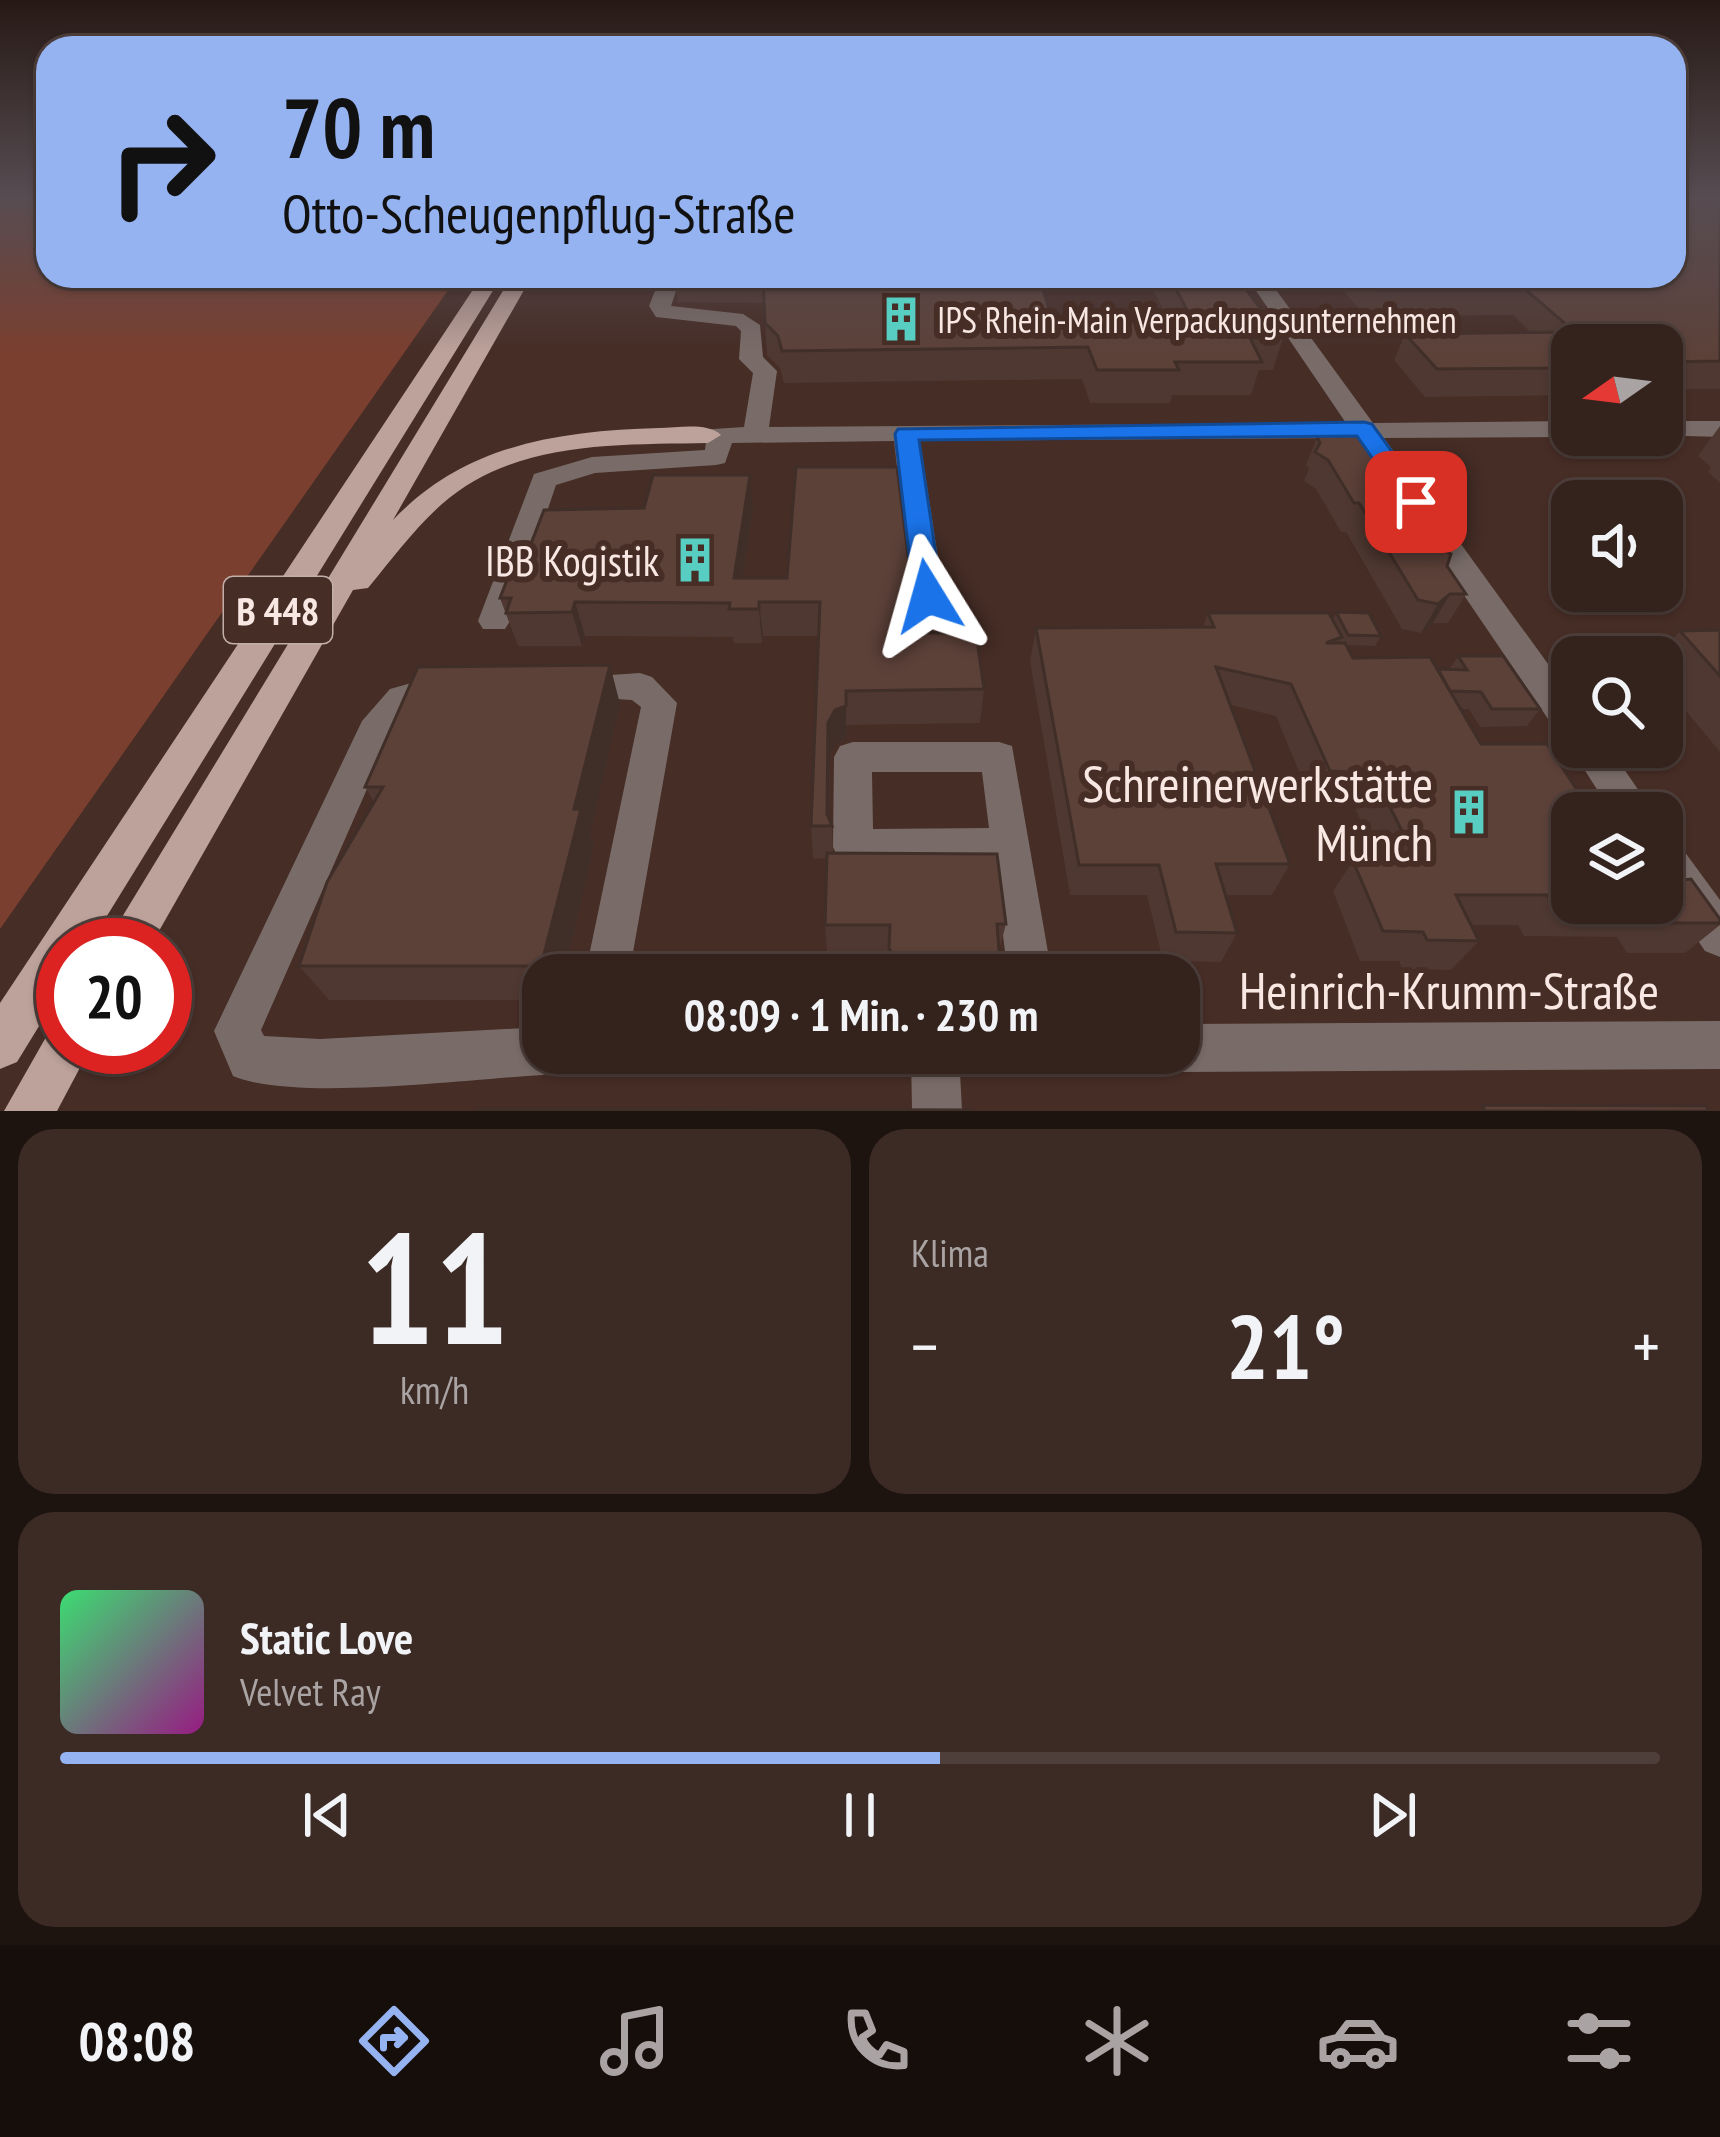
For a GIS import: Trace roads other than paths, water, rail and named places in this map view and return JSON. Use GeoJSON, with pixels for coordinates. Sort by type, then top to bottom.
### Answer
{"type":"FeatureCollection","features":[{"type":"Feature","properties":{"kind":"main road","name":"B 448"},"geometry":{"type":"LineString","coordinates":[[82,918],[484,288]]}},
{"type":"Feature","properties":{"kind":"main road","name":"B 448"},"geometry":{"type":"LineString","coordinates":[[143,918],[515,288]]}},
{"type":"Feature","properties":{"kind":"main road"},"geometry":{"type":"LineString","coordinates":[[314,629],[419,512],[461,477],[553,445],[714,435]]}},
{"type":"Feature","properties":{"kind":"main road","name":"B 448"},"geometry":{"type":"LineString","coordinates":[[0,1045],[36,989]]}},
{"type":"Feature","properties":{"kind":"main road"},"geometry":{"type":"LineString","coordinates":[[29,1111],[51,1074]]}},
{"type":"Feature","properties":{"kind":"street"},"geometry":{"type":"LineString","coordinates":[[667,288],[660,306],[664,312],[743,320],[752,331],[752,359],[765,370],[755,435]]}},
{"type":"Feature","properties":{"kind":"street"},"geometry":{"type":"LineString","coordinates":[[1264,288],[1551,695]]}},
{"type":"Feature","properties":{"kind":"street"},"geometry":{"type":"LineString","coordinates":[[494,621],[544,480],[592,464],[716,457],[714,435],[1551,429]]}},
{"type":"Feature","properties":{"kind":"street"},"geometry":{"type":"LineString","coordinates":[[1683,429],[1720,430]]}},
{"type":"Feature","properties":{"kind":"street"},"geometry":{"type":"LineString","coordinates":[[906,434],[928,596]]}},
{"type":"Feature","properties":{"kind":"street"},"geometry":{"type":"LineString","coordinates":[[548,687],[640,686],[659,703],[611,954]]}},
{"type":"Feature","properties":{"kind":"street"},"geometry":{"type":"LineString","coordinates":[[478,688],[432,688],[402,699],[375,730],[237,1031],[250,1059],[320,1063],[522,1052]]}},
{"type":"Feature","properties":{"kind":"street"},"geometry":{"type":"LineString","coordinates":[[1011,846],[1027,954]]}},
{"type":"Feature","properties":{"kind":"street"},"geometry":{"type":"LineString","coordinates":[[1683,883],[1720,936]]}},
{"type":"Feature","properties":{"kind":"street","name":"Heinrich-Krumm-Straße"},"geometry":{"type":"LineString","coordinates":[[1200,1048],[1720,1045]]}},
{"type":"Feature","properties":{"kind":"street"},"geometry":{"type":"LineString","coordinates":[[936,1074],[937,1111]]}},
{"type":"Feature","properties":{"kind":"place","name":"IPS Rhein-Main Verpackungsunternehmen"},"geometry":{"type":"Point","coordinates":[901,319]}},
{"type":"Feature","properties":{"kind":"place","name":"IBB Kogistik"},"geometry":{"type":"Point","coordinates":[695,560]}},
{"type":"Feature","properties":{"kind":"place","name":"Schreinerwerkstätte Münch"},"geometry":{"type":"Point","coordinates":[1469,812]}}]}
